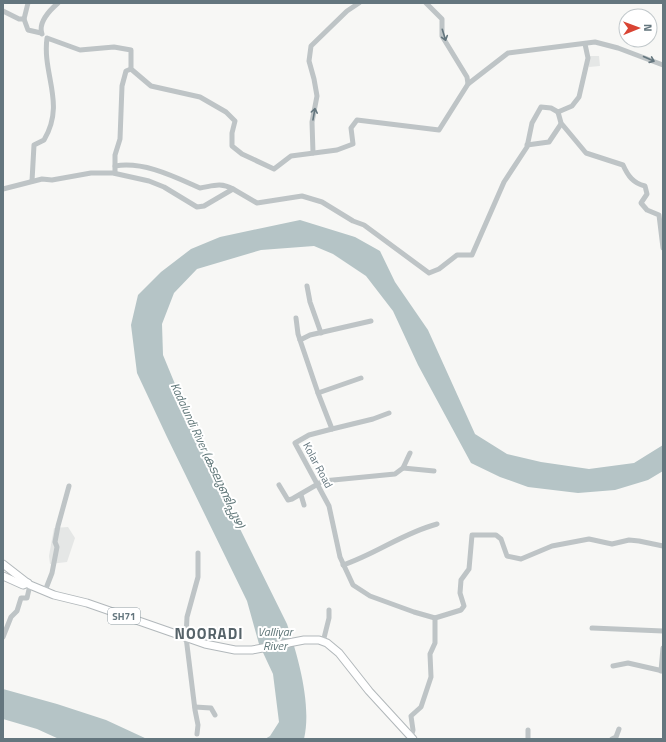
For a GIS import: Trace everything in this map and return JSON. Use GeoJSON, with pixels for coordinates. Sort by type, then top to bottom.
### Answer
{"type":"FeatureCollection","features":[{"type":"Feature","properties":{"kind":"main road","name":"SH71"},"geometry":{"type":"LineString","coordinates":[[3,564],[29,584],[45,591],[186,636],[205,644],[235,650],[252,650],[304,640],[323,642]]}},
{"type":"Feature","properties":{"kind":"main road"},"geometry":{"type":"LineString","coordinates":[[3,576],[23,585],[29,584]]}},
{"type":"Feature","properties":{"kind":"main road"},"geometry":{"type":"LineString","coordinates":[[323,642],[339,654],[368,691],[412,738]]}},
{"type":"Feature","properties":{"kind":"street"},"geometry":{"type":"LineString","coordinates":[[28,3],[24,19],[28,30],[41,33],[47,38],[80,50],[114,47],[129,49],[132,53],[131,69]]}},
{"type":"Feature","properties":{"kind":"street"},"geometry":{"type":"LineString","coordinates":[[41,33],[46,16],[58,3]]}},
{"type":"Feature","properties":{"kind":"street"},"geometry":{"type":"LineString","coordinates":[[312,153],[311,138],[317,96],[309,61],[311,46],[347,11],[359,3]]}},
{"type":"Feature","properties":{"kind":"street"},"geometry":{"type":"LineString","coordinates":[[426,3],[442,19],[442,36],[467,77],[468,84]]}},
{"type":"Feature","properties":{"kind":"street"},"geometry":{"type":"LineString","coordinates":[[3,11],[15,18],[24,19]]}},
{"type":"Feature","properties":{"kind":"street"},"geometry":{"type":"LineString","coordinates":[[32,181],[34,145],[44,140],[54,116],[46,52],[47,38]]}},
{"type":"Feature","properties":{"kind":"street"},"geometry":{"type":"LineString","coordinates":[[232,112],[235,121],[232,133],[232,146],[242,154],[274,169],[291,156],[337,150],[353,144],[351,128],[356,120],[439,130],[468,84],[508,53],[595,42],[618,48],[663,65]]}},
{"type":"Feature","properties":{"kind":"street"},"geometry":{"type":"LineString","coordinates":[[558,112],[572,106],[579,97],[588,58],[585,44]]}},
{"type":"Feature","properties":{"kind":"street"},"geometry":{"type":"LineString","coordinates":[[131,69],[152,86],[200,98],[226,112],[235,121]]}},
{"type":"Feature","properties":{"kind":"street"},"geometry":{"type":"LineString","coordinates":[[115,173],[115,155],[120,138],[122,86],[126,71],[131,69]]}},
{"type":"Feature","properties":{"kind":"street"},"geometry":{"type":"LineString","coordinates":[[115,166],[130,164],[170,174],[200,188],[216,184],[226,185],[257,203],[302,196],[322,202],[353,221],[364,225],[429,273],[439,269],[457,255],[472,254],[504,182],[527,145],[532,123],[541,107],[551,108],[558,112],[561,124],[586,153],[623,164],[628,176],[638,184],[645,186],[647,194],[641,203],[647,210],[659,215],[663,248]]}},
{"type":"Feature","properties":{"kind":"street"},"geometry":{"type":"LineString","coordinates":[[527,145],[549,142],[561,124]]}},
{"type":"Feature","properties":{"kind":"street"},"geometry":{"type":"LineString","coordinates":[[3,190],[32,181],[91,173],[115,173],[149,181],[164,187],[197,207],[204,206],[232,189]]}},
{"type":"Feature","properties":{"kind":"street"},"geometry":{"type":"LineString","coordinates":[[307,286],[310,302],[321,333]]}},
{"type":"Feature","properties":{"kind":"street"},"geometry":{"type":"LineString","coordinates":[[296,318],[298,334],[332,429],[373,419],[388,413]]}},
{"type":"Feature","properties":{"kind":"street"},"geometry":{"type":"LineString","coordinates":[[300,340],[321,333],[371,322]]}},
{"type":"Feature","properties":{"kind":"street"},"geometry":{"type":"LineString","coordinates":[[318,393],[361,378]]}},
{"type":"Feature","properties":{"kind":"street","name":"Kolar Road"},"geometry":{"type":"LineString","coordinates":[[332,429],[309,436],[295,443],[316,486],[322,492],[331,513],[343,566],[353,585],[362,592],[414,612],[435,618]]}},
{"type":"Feature","properties":{"kind":"street"},"geometry":{"type":"LineString","coordinates":[[279,485],[288,500],[301,495],[304,491],[323,481],[394,474],[403,468],[410,453]]}},
{"type":"Feature","properties":{"kind":"street"},"geometry":{"type":"LineString","coordinates":[[403,468],[434,471]]}},
{"type":"Feature","properties":{"kind":"street"},"geometry":{"type":"LineString","coordinates":[[45,591],[52,573],[57,547],[55,542],[58,526],[69,486]]}},
{"type":"Feature","properties":{"kind":"street"},"geometry":{"type":"LineString","coordinates":[[301,495],[304,505]]}},
{"type":"Feature","properties":{"kind":"street"},"geometry":{"type":"LineString","coordinates":[[343,566],[369,555],[411,532],[437,524]]}},
{"type":"Feature","properties":{"kind":"street"},"geometry":{"type":"LineString","coordinates":[[412,738],[413,730],[411,716],[421,707],[431,677],[430,654],[435,643],[435,618],[461,610],[463,608],[460,580],[469,569],[472,535],[496,535],[501,538],[507,556],[514,558],[532,555],[552,546],[589,539],[612,544],[629,540],[663,546]]}},
{"type":"Feature","properties":{"kind":"street"},"geometry":{"type":"LineString","coordinates":[[197,734],[198,725],[186,636],[187,617],[198,577],[198,553]]}},
{"type":"Feature","properties":{"kind":"street"},"geometry":{"type":"LineString","coordinates":[[3,637],[11,617],[17,611],[21,598],[27,598],[29,584]]}},
{"type":"Feature","properties":{"kind":"street"},"geometry":{"type":"LineString","coordinates":[[323,642],[329,618],[329,610]]}},
{"type":"Feature","properties":{"kind":"street"},"geometry":{"type":"LineString","coordinates":[[592,628],[663,631]]}},
{"type":"Feature","properties":{"kind":"street"},"geometry":{"type":"LineString","coordinates":[[613,666],[628,663],[662,671],[663,648]]}},
{"type":"Feature","properties":{"kind":"street"},"geometry":{"type":"LineString","coordinates":[[195,707],[211,708],[215,715]]}},
{"type":"Feature","properties":{"kind":"street"},"geometry":{"type":"LineString","coordinates":[[612,739],[616,737],[619,729]]}},
{"type":"Feature","properties":{"kind":"street"},"geometry":{"type":"LineString","coordinates":[[528,730],[528,739]]}},
{"type":"Feature","properties":{"kind":"shaded area"},"geometry":{"type":"Polygon","coordinates":[[[589,56],[599,56],[600,66],[589,67],[589,56]]]}},
{"type":"Feature","properties":{"kind":"shaded area"},"geometry":{"type":"Polygon","coordinates":[[[68,527],[75,538],[67,562],[50,564],[49,556],[54,528],[68,527]]]}},
{"type":"Feature","properties":{"kind":"water","name":"Valliyar River"},"geometry":{"type":"Polygon","coordinates":[[[300,220],[355,237],[380,251],[395,282],[428,330],[475,434],[507,454],[541,462],[589,469],[634,463],[663,445],[663,471],[648,480],[615,490],[578,493],[528,487],[500,477],[471,463],[418,365],[393,311],[366,276],[333,254],[314,246],[261,250],[197,269],[174,293],[162,324],[163,355],[208,464],[287,624],[299,665],[305,696],[306,726],[304,739],[265,739],[270,736],[279,722],[273,674],[259,644],[247,601],[137,373],[131,325],[138,295],[161,272],[191,249],[220,237],[300,220]]]}},
{"type":"Feature","properties":{"kind":"water"},"geometry":{"type":"Polygon","coordinates":[[[3,689],[106,720],[147,739],[59,739],[37,729],[3,719],[3,689]]]}},
{"type":"Feature","properties":{"kind":"district","name":"NOORADI"},"geometry":{"type":"Point","coordinates":[209,633]}},
{"type":"Feature","properties":{"kind":"water label","name":"Kadalundi River (കടലുണ്ടിപ്പുഴ)"},"geometry":{"type":"Point","coordinates":[208,455]}}]}
